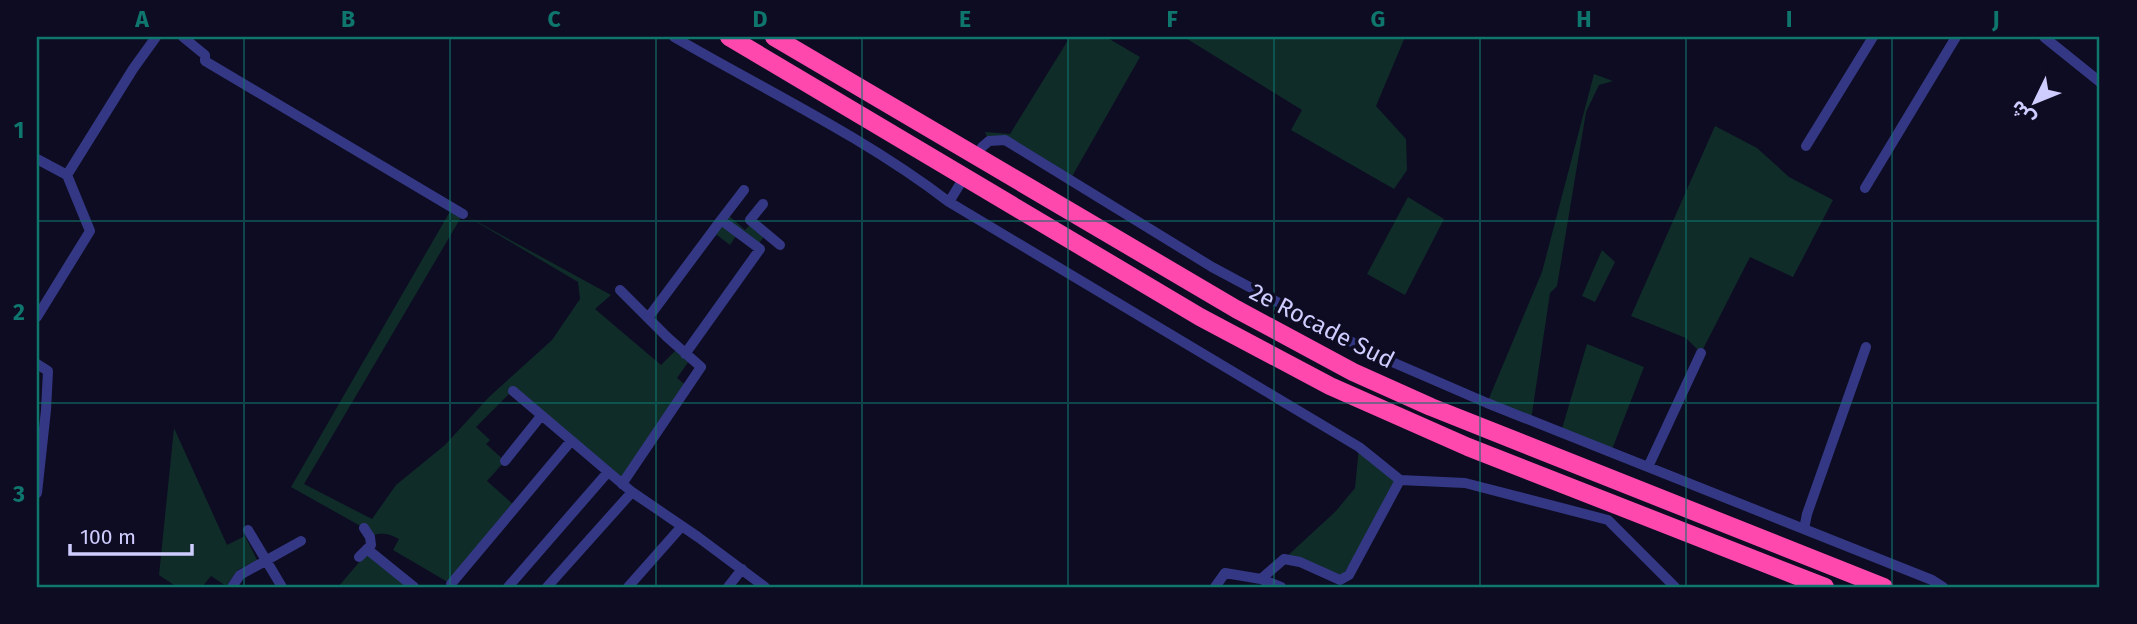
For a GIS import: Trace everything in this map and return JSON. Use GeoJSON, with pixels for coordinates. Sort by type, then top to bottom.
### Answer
{"type":"FeatureCollection","features":[{"type":"Feature","properties":{"kind":"highway","name":"2e Rocade Sud"},"geometry":{"type":"LineString","coordinates":[[729,37],[1200,317],[1331,386],[1468,447],[1825,587]]}},
{"type":"Feature","properties":{"kind":"highway","name":"2e Rocade Sud"},"geometry":{"type":"LineString","coordinates":[[774,37],[1189,282],[1353,372],[1432,407],[1884,587]]}},
{"type":"Feature","properties":{"kind":"street"},"geometry":{"type":"LineString","coordinates":[[67,175],[156,37]]}},
{"type":"Feature","properties":{"kind":"street"},"geometry":{"type":"LineString","coordinates":[[183,37],[205,55],[205,61],[463,214]]}},
{"type":"Feature","properties":{"kind":"street"},"geometry":{"type":"LineString","coordinates":[[674,37],[830,123],[913,174],[949,202],[1359,447],[1400,480],[1465,483],[1608,520],[1675,587]]}},
{"type":"Feature","properties":{"kind":"street"},"geometry":{"type":"LineString","coordinates":[[1806,146],[1872,37]]}},
{"type":"Feature","properties":{"kind":"street"},"geometry":{"type":"LineString","coordinates":[[1866,188],[1956,37]]}},
{"type":"Feature","properties":{"kind":"street"},"geometry":{"type":"LineString","coordinates":[[2044,37],[2100,82]]}},
{"type":"Feature","properties":{"kind":"street"},"geometry":{"type":"LineString","coordinates":[[982,147],[989,141],[1005,140],[1212,267],[1376,355],[1487,403],[1932,580],[1943,587]]}},
{"type":"Feature","properties":{"kind":"street"},"geometry":{"type":"LineString","coordinates":[[37,159],[67,175],[90,231],[37,317]]}},
{"type":"Feature","properties":{"kind":"street"},"geometry":{"type":"LineString","coordinates":[[949,202],[960,184]]}},
{"type":"Feature","properties":{"kind":"street"},"geometry":{"type":"LineString","coordinates":[[648,318],[744,190]]}},
{"type":"Feature","properties":{"kind":"street"},"geometry":{"type":"LineString","coordinates":[[763,204],[750,220],[780,246]]}},
{"type":"Feature","properties":{"kind":"street"},"geometry":{"type":"LineString","coordinates":[[685,354],[760,249],[721,220]]}},
{"type":"Feature","properties":{"kind":"street"},"geometry":{"type":"LineString","coordinates":[[757,246],[766,234]]}},
{"type":"Feature","properties":{"kind":"street"},"geometry":{"type":"LineString","coordinates":[[620,290],[701,368],[622,484]]}},
{"type":"Feature","properties":{"kind":"street"},"geometry":{"type":"LineString","coordinates":[[1804,529],[1866,347]]}},
{"type":"Feature","properties":{"kind":"street"},"geometry":{"type":"LineString","coordinates":[[1648,467],[1701,354]]}},
{"type":"Feature","properties":{"kind":"street"},"geometry":{"type":"LineString","coordinates":[[37,364],[48,371],[37,493]]}},
{"type":"Feature","properties":{"kind":"street"},"geometry":{"type":"LineString","coordinates":[[513,391],[632,492],[765,587]]}},
{"type":"Feature","properties":{"kind":"street"},"geometry":{"type":"LineString","coordinates":[[505,461],[541,416]]}},
{"type":"Feature","properties":{"kind":"street"},"geometry":{"type":"LineString","coordinates":[[451,584],[571,441]]}},
{"type":"Feature","properties":{"kind":"street"},"geometry":{"type":"LineString","coordinates":[[508,587],[608,472]]}},
{"type":"Feature","properties":{"kind":"street"},"geometry":{"type":"LineString","coordinates":[[1261,579],[1284,559],[1300,562],[1340,580],[1349,575],[1400,480]]}},
{"type":"Feature","properties":{"kind":"street"},"geometry":{"type":"LineString","coordinates":[[547,587],[632,492]]}},
{"type":"Feature","properties":{"kind":"street"},"geometry":{"type":"LineString","coordinates":[[628,587],[682,526]]}},
{"type":"Feature","properties":{"kind":"street"},"geometry":{"type":"LineString","coordinates":[[364,528],[370,537],[371,545],[363,553],[414,587]]}},
{"type":"Feature","properties":{"kind":"street"},"geometry":{"type":"LineString","coordinates":[[247,530],[282,587]]}},
{"type":"Feature","properties":{"kind":"street"},"geometry":{"type":"LineString","coordinates":[[232,587],[240,575],[301,541]]}},
{"type":"Feature","properties":{"kind":"street"},"geometry":{"type":"LineString","coordinates":[[728,587],[742,569]]}},
{"type":"Feature","properties":{"kind":"street"},"geometry":{"type":"LineString","coordinates":[[1215,587],[1225,573],[1261,579],[1281,587]]}},
{"type":"Feature","properties":{"kind":"green space"},"geometry":{"type":"Polygon","coordinates":[[[1070,37],[1106,37],[1140,57],[1070,180],[1005,140],[989,141],[985,132],[1010,134],[1070,37]]]}},
{"type":"Feature","properties":{"kind":"green space"},"geometry":{"type":"Polygon","coordinates":[[[1184,37],[1405,37],[1376,106],[1406,139],[1407,170],[1394,189],[1291,130],[1302,110],[1184,37]]]}},
{"type":"Feature","properties":{"kind":"green space"},"geometry":{"type":"Polygon","coordinates":[[[1594,74],[1613,81],[1599,85],[1586,112],[1557,286],[1550,293],[1531,420],[1487,403],[1542,272],[1594,74]]]}},
{"type":"Feature","properties":{"kind":"green space"},"geometry":{"type":"Polygon","coordinates":[[[1715,126],[1757,148],[1789,177],[1833,200],[1793,277],[1750,257],[1701,353],[1686,338],[1631,316],[1715,126]]]}},
{"type":"Feature","properties":{"kind":"green space"},"geometry":{"type":"Polygon","coordinates":[[[1408,197],[1444,219],[1405,295],[1367,274],[1408,197]]]}},
{"type":"Feature","properties":{"kind":"green space"},"geometry":{"type":"Polygon","coordinates":[[[452,208],[463,214],[611,295],[595,309],[661,365],[676,350],[689,361],[677,378],[688,387],[622,484],[512,391],[476,427],[490,440],[486,444],[505,461],[487,481],[515,506],[451,584],[393,550],[399,539],[384,534],[370,537],[364,528],[291,487],[452,208]],[[463,214],[304,484],[372,519],[396,485],[445,445],[489,397],[552,340],[580,299],[578,282],[463,214]]]}},
{"type":"Feature","properties":{"kind":"green space"},"geometry":{"type":"Polygon","coordinates":[[[726,213],[745,230],[752,223],[766,234],[757,246],[738,233],[730,245],[713,232],[726,213]]]}},
{"type":"Feature","properties":{"kind":"green space"},"geometry":{"type":"Polygon","coordinates":[[[1602,250],[1615,262],[1595,302],[1582,296],[1602,250]]]}},
{"type":"Feature","properties":{"kind":"green space"},"geometry":{"type":"Polygon","coordinates":[[[1587,344],[1644,367],[1611,452],[1561,432],[1587,344]]]}},
{"type":"Feature","properties":{"kind":"green space"},"geometry":{"type":"Polygon","coordinates":[[[174,428],[227,545],[245,536],[257,560],[238,570],[226,586],[211,576],[202,587],[177,587],[159,575],[174,428]]]}},
{"type":"Feature","properties":{"kind":"green space"},"geometry":{"type":"Polygon","coordinates":[[[1359,447],[1400,480],[1340,580],[1284,559],[1336,511],[1355,488],[1359,447]]]}},
{"type":"Feature","properties":{"kind":"green space"},"geometry":{"type":"Polygon","coordinates":[[[367,553],[410,587],[338,587],[367,553]]]}}]}
